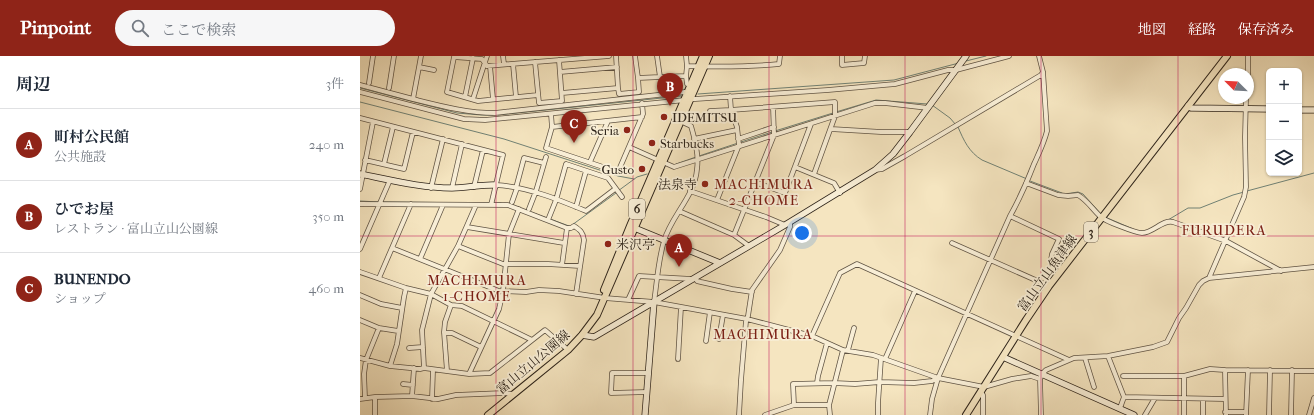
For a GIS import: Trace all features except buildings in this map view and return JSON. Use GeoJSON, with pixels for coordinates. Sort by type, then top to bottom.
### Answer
{"type":"FeatureCollection","features":[{"type":"Feature","properties":{"kind":"main road","name":"富山立山公園線"},"geometry":{"type":"LineString","coordinates":[[702,66],[703,56]]}},
{"type":"Feature","properties":{"kind":"main road","name":"富山立山公園線"},"geometry":{"type":"LineString","coordinates":[[488,415],[568,350],[582,335],[590,323],[603,298],[702,66],[709,56]]}},
{"type":"Feature","properties":{"kind":"main road","name":"富山立山魚津線"},"geometry":{"type":"LineString","coordinates":[[966,415],[1016,335],[1049,286],[1227,56]]}},
{"type":"Feature","properties":{"kind":"street"},"geometry":{"type":"LineString","coordinates":[[369,83],[373,56]]}},
{"type":"Feature","properties":{"kind":"street"},"geometry":{"type":"LineString","coordinates":[[389,88],[394,56]]}},
{"type":"Feature","properties":{"kind":"street"},"geometry":{"type":"LineString","coordinates":[[413,99],[421,56]]}},
{"type":"Feature","properties":{"kind":"street"},"geometry":{"type":"LineString","coordinates":[[473,99],[487,56]]}},
{"type":"Feature","properties":{"kind":"street"},"geometry":{"type":"LineString","coordinates":[[503,56],[504,64]]}},
{"type":"Feature","properties":{"kind":"street"},"geometry":{"type":"LineString","coordinates":[[538,95],[478,101],[447,92],[454,57],[482,59],[487,66],[490,66],[609,56]]}},
{"type":"Feature","properties":{"kind":"street"},"geometry":{"type":"LineString","coordinates":[[616,56],[619,94],[639,92],[635,56]]}},
{"type":"Feature","properties":{"kind":"street"},"geometry":{"type":"LineString","coordinates":[[657,56],[660,77]]}},
{"type":"Feature","properties":{"kind":"street"},"geometry":{"type":"LineString","coordinates":[[686,56],[687,84]]}},
{"type":"Feature","properties":{"kind":"street"},"geometry":{"type":"LineString","coordinates":[[687,66],[757,66],[779,64],[780,56]]}},
{"type":"Feature","properties":{"kind":"street"},"geometry":{"type":"LineString","coordinates":[[842,56],[842,65],[864,64],[865,56]]}},
{"type":"Feature","properties":{"kind":"street"},"geometry":{"type":"LineString","coordinates":[[582,335],[594,337],[788,224],[875,170],[893,154],[966,56]]}},
{"type":"Feature","properties":{"kind":"street"},"geometry":{"type":"LineString","coordinates":[[360,92],[464,119],[485,120],[730,96],[895,84],[1009,56]]}},
{"type":"Feature","properties":{"kind":"street"},"geometry":{"type":"LineString","coordinates":[[930,415],[932,399],[938,378],[1010,216],[1019,201],[1045,140],[1046,131],[1043,72],[1039,56]]}},
{"type":"Feature","properties":{"kind":"street"},"geometry":{"type":"LineString","coordinates":[[1248,56],[1248,68]]}},
{"type":"Feature","properties":{"kind":"street"},"geometry":{"type":"LineString","coordinates":[[465,97],[473,58]]}},
{"type":"Feature","properties":{"kind":"street"},"geometry":{"type":"LineString","coordinates":[[535,62],[539,103],[562,101],[558,60]]}},
{"type":"Feature","properties":{"kind":"street"},"geometry":{"type":"LineString","coordinates":[[513,64],[516,97]]}},
{"type":"Feature","properties":{"kind":"street"},"geometry":{"type":"LineString","coordinates":[[490,66],[493,99]]}},
{"type":"Feature","properties":{"kind":"street"},"geometry":{"type":"LineString","coordinates":[[419,67],[434,70]]}},
{"type":"Feature","properties":{"kind":"street"},"geometry":{"type":"LineString","coordinates":[[560,72],[617,67]]}},
{"type":"Feature","properties":{"kind":"street"},"geometry":{"type":"LineString","coordinates":[[875,170],[882,170],[1028,83],[1043,72]]}},
{"type":"Feature","properties":{"kind":"street"},"geometry":{"type":"LineString","coordinates":[[638,78],[686,76]]}},
{"type":"Feature","properties":{"kind":"street"},"geometry":{"type":"LineString","coordinates":[[360,85],[451,109],[482,113],[495,113],[685,92]]}},
{"type":"Feature","properties":{"kind":"street"},"geometry":{"type":"LineString","coordinates":[[562,93],[618,88]]}},
{"type":"Feature","properties":{"kind":"street"},"geometry":{"type":"LineString","coordinates":[[717,200],[739,146],[737,130],[731,110],[730,96]]}},
{"type":"Feature","properties":{"kind":"street"},"geometry":{"type":"LineString","coordinates":[[710,111],[836,102],[835,116],[814,174]]}},
{"type":"Feature","properties":{"kind":"street"},"geometry":{"type":"LineString","coordinates":[[629,148],[674,167],[723,150],[875,103],[928,108]]}},
{"type":"Feature","properties":{"kind":"street"},"geometry":{"type":"LineString","coordinates":[[551,114],[552,127],[546,148],[618,172],[642,117],[642,104]]}},
{"type":"Feature","properties":{"kind":"street"},"geometry":{"type":"LineString","coordinates":[[1209,278],[1244,197],[1246,187],[1246,104]]}},
{"type":"Feature","properties":{"kind":"street"},"geometry":{"type":"LineString","coordinates":[[734,235],[774,135],[773,106]]}},
{"type":"Feature","properties":{"kind":"street"},"geometry":{"type":"LineString","coordinates":[[1188,106],[1191,108],[1266,109]]}},
{"type":"Feature","properties":{"kind":"street"},"geometry":{"type":"LineString","coordinates":[[1302,110],[1314,110]]}},
{"type":"Feature","properties":{"kind":"street"},"geometry":{"type":"LineString","coordinates":[[552,127],[642,117]]}},
{"type":"Feature","properties":{"kind":"street"},"geometry":{"type":"LineString","coordinates":[[360,118],[503,155],[491,205]]}},
{"type":"Feature","properties":{"kind":"street"},"geometry":{"type":"LineString","coordinates":[[590,162],[608,121]]}},
{"type":"Feature","properties":{"kind":"street"},"geometry":{"type":"LineString","coordinates":[[646,415],[654,302],[657,276],[664,241],[670,226],[690,191],[696,177],[697,169],[697,160],[691,126],[678,121]]}},
{"type":"Feature","properties":{"kind":"street"},"geometry":{"type":"LineString","coordinates":[[360,189],[361,174],[373,122]]}},
{"type":"Feature","properties":{"kind":"street"},"geometry":{"type":"LineString","coordinates":[[756,182],[786,193],[811,124]]}},
{"type":"Feature","properties":{"kind":"street"},"geometry":{"type":"LineString","coordinates":[[384,164],[393,127]]}},
{"type":"Feature","properties":{"kind":"street"},"geometry":{"type":"LineString","coordinates":[[738,139],[774,128]]}},
{"type":"Feature","properties":{"kind":"street"},"geometry":{"type":"LineString","coordinates":[[830,128],[881,132],[910,132]]}},
{"type":"Feature","properties":{"kind":"street"},"geometry":{"type":"LineString","coordinates":[[694,139],[737,130]]}},
{"type":"Feature","properties":{"kind":"street"},"geometry":{"type":"LineString","coordinates":[[365,160],[404,169],[413,132]]}},
{"type":"Feature","properties":{"kind":"street"},"geometry":{"type":"LineString","coordinates":[[431,188],[443,139]]}},
{"type":"Feature","properties":{"kind":"street"},"geometry":{"type":"LineString","coordinates":[[452,188],[462,144]]}},
{"type":"Feature","properties":{"kind":"street"},"geometry":{"type":"LineString","coordinates":[[474,187],[483,150]]}},
{"type":"Feature","properties":{"kind":"street"},"geometry":{"type":"LineString","coordinates":[[529,209],[546,157]]}},
{"type":"Feature","properties":{"kind":"street"},"geometry":{"type":"LineString","coordinates":[[512,202],[524,158],[544,163]]}},
{"type":"Feature","properties":{"kind":"street"},"geometry":{"type":"LineString","coordinates":[[548,220],[566,164],[608,178],[622,197]]}},
{"type":"Feature","properties":{"kind":"street"},"geometry":{"type":"LineString","coordinates":[[795,167],[834,183],[840,192]]}},
{"type":"Feature","properties":{"kind":"street"},"geometry":{"type":"LineString","coordinates":[[576,207],[586,171]]}},
{"type":"Feature","properties":{"kind":"street"},"geometry":{"type":"LineString","coordinates":[[361,174],[431,188],[496,185],[536,191],[586,211],[616,189]]}},
{"type":"Feature","properties":{"kind":"street"},"geometry":{"type":"LineString","coordinates":[[360,249],[390,180]]}},
{"type":"Feature","properties":{"kind":"street"},"geometry":{"type":"LineString","coordinates":[[1026,183],[1058,195],[1078,195],[1086,201],[1102,218],[1136,232],[1143,233],[1150,231],[1168,221],[1171,221],[1226,241],[1281,271]]}},
{"type":"Feature","properties":{"kind":"street"},"geometry":{"type":"LineString","coordinates":[[690,191],[788,224]]}},
{"type":"Feature","properties":{"kind":"street"},"geometry":{"type":"LineString","coordinates":[[360,204],[508,206],[567,228],[574,226],[581,230],[584,240],[576,294]]}},
{"type":"Feature","properties":{"kind":"street"},"geometry":{"type":"LineString","coordinates":[[379,278],[411,204]]}},
{"type":"Feature","properties":{"kind":"street"},"geometry":{"type":"LineString","coordinates":[[420,259],[443,205]]}},
{"type":"Feature","properties":{"kind":"street"},"geometry":{"type":"LineString","coordinates":[[424,368],[422,330],[431,294],[458,246],[476,205]]}},
{"type":"Feature","properties":{"kind":"street"},"geometry":{"type":"LineString","coordinates":[[469,374],[499,309],[503,292],[509,234],[518,209]]}},
{"type":"Feature","properties":{"kind":"street"},"geometry":{"type":"LineString","coordinates":[[679,211],[734,235],[750,246]]}},
{"type":"Feature","properties":{"kind":"street"},"geometry":{"type":"LineString","coordinates":[[1010,216],[1059,239],[1052,254],[1051,260],[1062,269]]}},
{"type":"Feature","properties":{"kind":"street"},"geometry":{"type":"LineString","coordinates":[[739,415],[740,380],[747,319],[752,292],[780,250],[790,227],[788,224]]}},
{"type":"Feature","properties":{"kind":"street"},"geometry":{"type":"LineString","coordinates":[[466,227],[564,243]]}},
{"type":"Feature","properties":{"kind":"street"},"geometry":{"type":"LineString","coordinates":[[632,227],[720,263]]}},
{"type":"Feature","properties":{"kind":"street"},"geometry":{"type":"LineString","coordinates":[[562,265],[567,228]]}},
{"type":"Feature","properties":{"kind":"street"},"geometry":{"type":"LineString","coordinates":[[952,243],[1049,286]]}},
{"type":"Feature","properties":{"kind":"street"},"geometry":{"type":"LineString","coordinates":[[458,246],[506,264],[580,266]]}},
{"type":"Feature","properties":{"kind":"street"},"geometry":{"type":"LineString","coordinates":[[392,248],[503,292],[526,292],[539,290],[603,298],[654,302],[747,319],[812,336],[846,350],[883,358],[938,378],[982,389],[1012,379],[1041,376],[1054,366],[1069,360],[1108,356],[1153,347],[1167,342],[1179,318],[1199,285],[1209,278],[1314,267]]}},
{"type":"Feature","properties":{"kind":"street"},"geometry":{"type":"LineString","coordinates":[[812,336],[840,273],[857,264],[1069,360]]}},
{"type":"Feature","properties":{"kind":"street"},"geometry":{"type":"LineString","coordinates":[[360,272],[406,288],[431,294],[451,305],[462,306],[532,340]]}},
{"type":"Feature","properties":{"kind":"street"},"geometry":{"type":"LineString","coordinates":[[628,300],[639,276],[694,279],[732,289],[752,292]]}},
{"type":"Feature","properties":{"kind":"street"},"geometry":{"type":"LineString","coordinates":[[390,366],[397,344],[406,288]]}},
{"type":"Feature","properties":{"kind":"street"},"geometry":{"type":"LineString","coordinates":[[878,415],[883,358],[915,291]]}},
{"type":"Feature","properties":{"kind":"street"},"geometry":{"type":"LineString","coordinates":[[360,294],[381,304],[402,308]]}},
{"type":"Feature","properties":{"kind":"street"},"geometry":{"type":"LineString","coordinates":[[447,371],[444,333],[445,322],[451,305]]}},
{"type":"Feature","properties":{"kind":"street"},"geometry":{"type":"LineString","coordinates":[[678,359],[681,307]]}},
{"type":"Feature","properties":{"kind":"street"},"geometry":{"type":"LineString","coordinates":[[706,341],[710,312]]}},
{"type":"Feature","properties":{"kind":"street"},"geometry":{"type":"LineString","coordinates":[[719,339],[723,315]]}},
{"type":"Feature","properties":{"kind":"street"},"geometry":{"type":"LineString","coordinates":[[360,320],[379,328],[398,331]]}},
{"type":"Feature","properties":{"kind":"street"},"geometry":{"type":"LineString","coordinates":[[379,328],[366,360],[362,398],[412,396],[438,399],[456,395],[513,394]]}},
{"type":"Feature","properties":{"kind":"street"},"geometry":{"type":"LineString","coordinates":[[830,415],[829,406],[834,382],[854,328]]}},
{"type":"Feature","properties":{"kind":"street"},"geometry":{"type":"LineString","coordinates":[[360,358],[390,366],[424,368],[469,374],[490,374],[545,330],[568,350]]}},
{"type":"Feature","properties":{"kind":"street"},"geometry":{"type":"LineString","coordinates":[[444,333],[452,332],[482,347]]}},
{"type":"Feature","properties":{"kind":"street"},"geometry":{"type":"LineString","coordinates":[[817,383],[827,343]]}},
{"type":"Feature","properties":{"kind":"street"},"geometry":{"type":"LineString","coordinates":[[409,348],[423,347]]}},
{"type":"Feature","properties":{"kind":"street"},"geometry":{"type":"LineString","coordinates":[[1003,356],[1041,376],[1134,415]]}},
{"type":"Feature","properties":{"kind":"street"},"geometry":{"type":"LineString","coordinates":[[1108,356],[1124,397],[1120,408]]}},
{"type":"Feature","properties":{"kind":"street"},"geometry":{"type":"LineString","coordinates":[[1085,358],[1094,387]]}},
{"type":"Feature","properties":{"kind":"street"},"geometry":{"type":"LineString","coordinates":[[412,396],[414,368]]}},
{"type":"Feature","properties":{"kind":"street"},"geometry":{"type":"LineString","coordinates":[[1123,376],[1184,376],[1210,369],[1314,371]]}},
{"type":"Feature","properties":{"kind":"street"},"geometry":{"type":"LineString","coordinates":[[432,399],[433,370]]}},
{"type":"Feature","properties":{"kind":"street"},"geometry":{"type":"LineString","coordinates":[[1225,370],[1226,414],[1246,414],[1248,370]]}},
{"type":"Feature","properties":{"kind":"street"},"geometry":{"type":"LineString","coordinates":[[1269,415],[1270,370]]}},
{"type":"Feature","properties":{"kind":"street"},"geometry":{"type":"LineString","coordinates":[[1291,415],[1292,370]]}},
{"type":"Feature","properties":{"kind":"street"},"geometry":{"type":"LineString","coordinates":[[647,392],[611,393],[612,374],[648,373]]}},
{"type":"Feature","properties":{"kind":"street"},"geometry":{"type":"LineString","coordinates":[[1041,376],[1041,415]]}},
{"type":"Feature","properties":{"kind":"street"},"geometry":{"type":"LineString","coordinates":[[1184,376],[1184,415]]}},
{"type":"Feature","properties":{"kind":"street"},"geometry":{"type":"LineString","coordinates":[[794,405],[793,384],[834,382],[855,384],[880,382],[914,383],[932,381],[938,378]]}},
{"type":"Feature","properties":{"kind":"street"},"geometry":{"type":"LineString","coordinates":[[403,384],[413,385]]}},
{"type":"Feature","properties":{"kind":"street"},"geometry":{"type":"LineString","coordinates":[[982,389],[983,415]]}},
{"type":"Feature","properties":{"kind":"street"},"geometry":{"type":"LineString","coordinates":[[375,397],[375,415]]}},
{"type":"Feature","properties":{"kind":"street"},"geometry":{"type":"LineString","coordinates":[[1124,397],[1225,399]]}},
{"type":"Feature","properties":{"kind":"street"},"geometry":{"type":"LineString","coordinates":[[1145,415],[1155,398]]}},
{"type":"Feature","properties":{"kind":"street"},"geometry":{"type":"LineString","coordinates":[[1309,415],[1314,398]]}},
{"type":"Feature","properties":{"kind":"street"},"geometry":{"type":"LineString","coordinates":[[1202,415],[1203,399]]}},
{"type":"Feature","properties":{"kind":"street"},"geometry":{"type":"LineString","coordinates":[[765,415],[794,405],[829,406]]}},
{"type":"Feature","properties":{"kind":"waterway"},"geometry":{"type":"LineString","coordinates":[[966,61],[986,56]]}},
{"type":"Feature","properties":{"kind":"waterway"},"geometry":{"type":"LineString","coordinates":[[698,94],[894,80],[959,63]]}},
{"type":"Feature","properties":{"kind":"waterway"},"geometry":{"type":"LineString","coordinates":[[360,88],[457,113],[493,115]]}},
{"type":"Feature","properties":{"kind":"waterway"},"geometry":{"type":"LineString","coordinates":[[498,115],[681,96]]}},
{"type":"Feature","properties":{"kind":"waterway"},"geometry":{"type":"LineString","coordinates":[[836,112],[876,100],[927,104]]}},
{"type":"Feature","properties":{"kind":"waterway"},"geometry":{"type":"LineString","coordinates":[[360,102],[504,139],[618,176],[634,179]]}},
{"type":"Feature","properties":{"kind":"waterway"},"geometry":{"type":"LineString","coordinates":[[932,105],[950,118],[956,125]]}},
{"type":"Feature","properties":{"kind":"waterway"},"geometry":{"type":"LineString","coordinates":[[775,131],[833,113]]}},
{"type":"Feature","properties":{"kind":"waterway"},"geometry":{"type":"LineString","coordinates":[[958,127],[967,146],[977,157],[1027,179]]}},
{"type":"Feature","properties":{"kind":"waterway"},"geometry":{"type":"LineString","coordinates":[[741,142],[772,132]]}},
{"type":"Feature","properties":{"kind":"waterway"},"geometry":{"type":"LineString","coordinates":[[699,156],[738,143]]}},
{"type":"Feature","properties":{"kind":"waterway"},"geometry":{"type":"LineString","coordinates":[[676,164],[696,157]]}},
{"type":"Feature","properties":{"kind":"waterway"},"geometry":{"type":"LineString","coordinates":[[1247,191],[1314,173]]}},
{"type":"Feature","properties":{"kind":"waterway"},"geometry":{"type":"LineString","coordinates":[[618,191],[637,177],[647,174]]}},
{"type":"Feature","properties":{"kind":"waterway"},"geometry":{"type":"LineString","coordinates":[[1030,181],[1062,193]]}},
{"type":"Feature","properties":{"kind":"waterway"},"geometry":{"type":"LineString","coordinates":[[1065,194],[1078,192],[1083,194],[1101,214]]}},
{"type":"Feature","properties":{"kind":"waterway"},"geometry":{"type":"LineString","coordinates":[[1168,220],[1188,208],[1200,208],[1244,192]]}},
{"type":"Feature","properties":{"kind":"waterway"},"geometry":{"type":"LineString","coordinates":[[572,225],[616,193]]}},
{"type":"Feature","properties":{"kind":"waterway"},"geometry":{"type":"LineString","coordinates":[[360,201],[379,202]]}},
{"type":"Feature","properties":{"kind":"waterway"},"geometry":{"type":"LineString","coordinates":[[383,202],[489,203]]}},
{"type":"Feature","properties":{"kind":"waterway"},"geometry":{"type":"LineString","coordinates":[[493,203],[501,203]]}},
{"type":"Feature","properties":{"kind":"waterway"},"geometry":{"type":"LineString","coordinates":[[525,210],[547,218]]}},
{"type":"Feature","properties":{"kind":"waterway"},"geometry":{"type":"LineString","coordinates":[[1105,217],[1133,229]]}},
{"type":"Feature","properties":{"kind":"waterway"},"geometry":{"type":"LineString","coordinates":[[550,219],[569,226]]}},
{"type":"Feature","properties":{"kind":"place","name":"ひでお屋"},"geometry":{"type":"Point","coordinates":[670,106]}},
{"type":"Feature","properties":{"kind":"place","name":"IDEMITSU"},"geometry":{"type":"Point","coordinates":[664,117]}},
{"type":"Feature","properties":{"kind":"place","name":"Seria"},"geometry":{"type":"Point","coordinates":[627,130]}},
{"type":"Feature","properties":{"kind":"place","name":"BUNENDO"},"geometry":{"type":"Point","coordinates":[574,143]}},
{"type":"Feature","properties":{"kind":"place","name":"Starbucks"},"geometry":{"type":"Point","coordinates":[652,143]}},
{"type":"Feature","properties":{"kind":"place","name":"Gusto"},"geometry":{"type":"Point","coordinates":[642,169]}},
{"type":"Feature","properties":{"kind":"place","name":"法泉寺"},"geometry":{"type":"Point","coordinates":[705,184]}},
{"type":"Feature","properties":{"kind":"place","name":"米沢亭"},"geometry":{"type":"Point","coordinates":[608,244]}},
{"type":"Feature","properties":{"kind":"place","name":"町村公民館"},"geometry":{"type":"Point","coordinates":[679,267]}},
{"type":"Feature","properties":{"kind":"district","name":"MACHIMURA 2-CHOME"},"geometry":{"type":"Point","coordinates":[764,192]}},
{"type":"Feature","properties":{"kind":"district","name":"FURUDERA"},"geometry":{"type":"Point","coordinates":[1224,230]}},
{"type":"Feature","properties":{"kind":"district","name":"MACHIMURA 1-CHOME"},"geometry":{"type":"Point","coordinates":[477,288]}},
{"type":"Feature","properties":{"kind":"district","name":"MACHIMURA"},"geometry":{"type":"Point","coordinates":[763,334]}}]}
